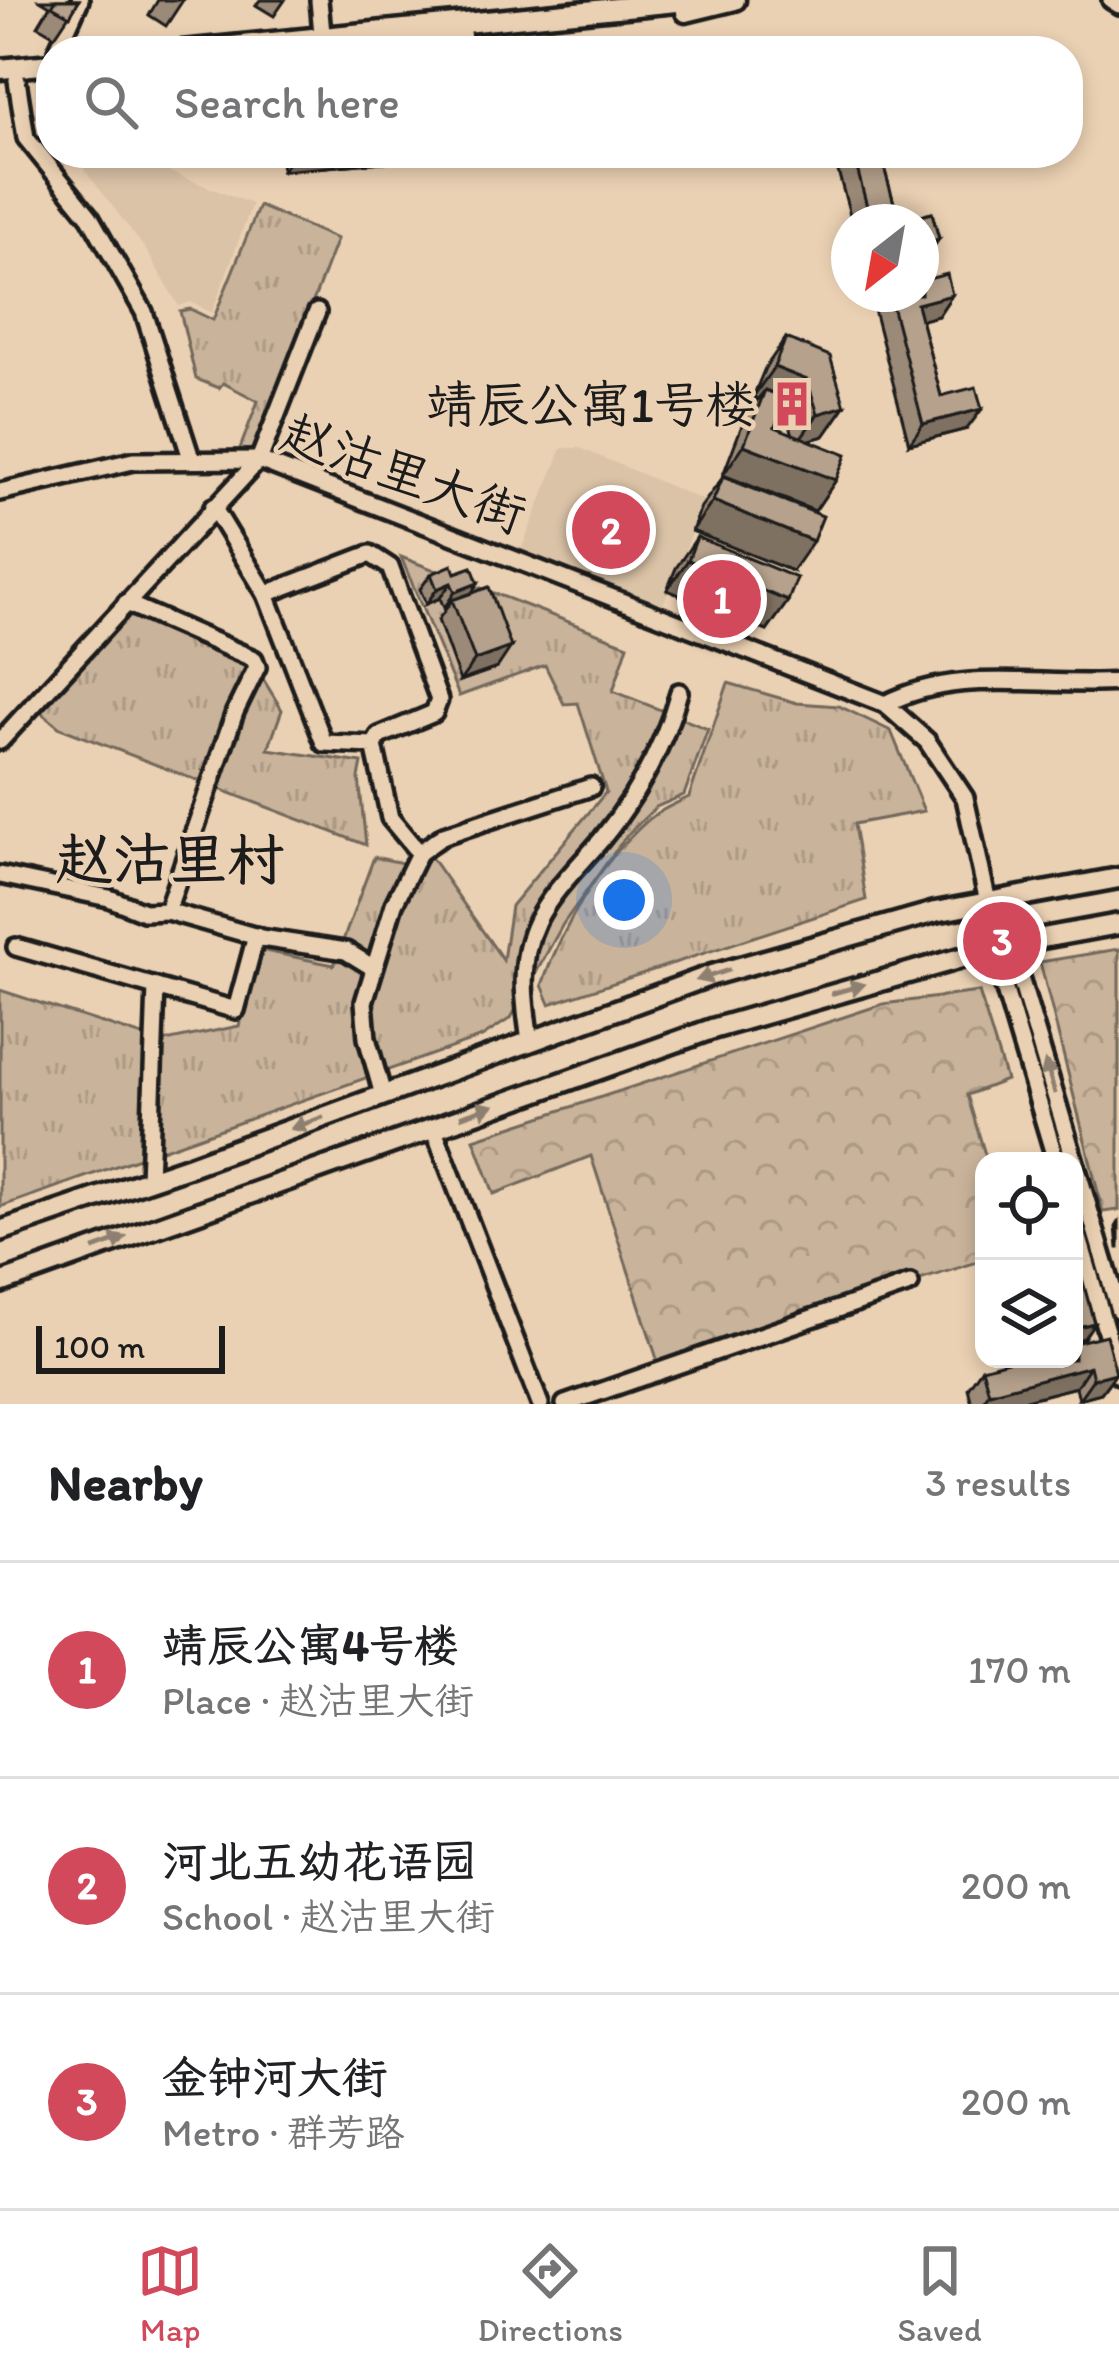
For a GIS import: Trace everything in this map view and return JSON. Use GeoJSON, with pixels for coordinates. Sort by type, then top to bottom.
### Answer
{"type":"FeatureCollection","features":[{"type":"Feature","properties":{"kind":"main road"},"geometry":{"type":"LineString","coordinates":[[400,36],[698,0]]}},
{"type":"Feature","properties":{"kind":"main road"},"geometry":{"type":"LineString","coordinates":[[426,36],[686,12],[735,0]]}},
{"type":"Feature","properties":{"kind":"main road"},"geometry":{"type":"LineString","coordinates":[[0,69],[36,65]]}},
{"type":"Feature","properties":{"kind":"main road"},"geometry":{"type":"LineString","coordinates":[[0,1231],[712,975],[877,927],[1119,878]]}},
{"type":"Feature","properties":{"kind":"main road"},"geometry":{"type":"LineString","coordinates":[[0,1282],[712,1029],[1001,947],[1119,924]]}},
{"type":"Feature","properties":{"kind":"street"},"geometry":{"type":"LineString","coordinates":[[64,36],[80,0]]}},
{"type":"Feature","properties":{"kind":"street"},"geometry":{"type":"LineString","coordinates":[[317,36],[319,0]]}},
{"type":"Feature","properties":{"kind":"street"},"geometry":{"type":"LineString","coordinates":[[1111,0],[1119,5]]}},
{"type":"Feature","properties":{"kind":"street"},"geometry":{"type":"LineString","coordinates":[[9,80],[26,138],[36,150]]}},
{"type":"Feature","properties":{"kind":"street"},"geometry":{"type":"LineString","coordinates":[[50,168],[90,217],[145,312],[191,458]]}},
{"type":"Feature","properties":{"kind":"street"},"geometry":{"type":"LineString","coordinates":[[0,741],[260,460],[317,312]]}},
{"type":"Feature","properties":{"kind":"street","name":"赵沽里大街"},"geometry":{"type":"LineString","coordinates":[[0,492],[134,460],[260,460],[885,704],[927,741],[965,798],[1001,947]]}},
{"type":"Feature","properties":{"kind":"street"},"geometry":{"type":"LineString","coordinates":[[213,507],[266,594],[324,743],[374,745]]}},
{"type":"Feature","properties":{"kind":"street"},"geometry":{"type":"LineString","coordinates":[[266,594],[370,554],[390,567],[439,700],[434,713],[379,736],[374,745],[390,818],[419,853]]}},
{"type":"Feature","properties":{"kind":"street"},"geometry":{"type":"LineString","coordinates":[[126,603],[254,658],[257,667],[235,712],[167,911]]}},
{"type":"Feature","properties":{"kind":"street"},"geometry":{"type":"LineString","coordinates":[[885,704],[914,689],[971,680],[1119,682]]}},
{"type":"Feature","properties":{"kind":"street"},"geometry":{"type":"LineString","coordinates":[[530,1041],[523,989],[536,922],[642,782],[679,692]]}},
{"type":"Feature","properties":{"kind":"street"},"geometry":{"type":"LineString","coordinates":[[383,1095],[367,1038],[364,1002],[394,904],[419,853],[444,835],[591,787]]}},
{"type":"Feature","properties":{"kind":"street"},"geometry":{"type":"LineString","coordinates":[[0,875],[109,898],[144,912],[167,911],[256,936],[346,951],[372,967]]}},
{"type":"Feature","properties":{"kind":"street"},"geometry":{"type":"LineString","coordinates":[[16,947],[236,1010],[256,936]]}},
{"type":"Feature","properties":{"kind":"street"},"geometry":{"type":"LineString","coordinates":[[1001,947],[1054,1152]]}},
{"type":"Feature","properties":{"kind":"street"},"geometry":{"type":"LineString","coordinates":[[1001,947],[1119,1310]]}},
{"type":"Feature","properties":{"kind":"street"},"geometry":{"type":"LineString","coordinates":[[149,1180],[156,987]]}},
{"type":"Feature","properties":{"kind":"street"},"geometry":{"type":"LineString","coordinates":[[433,1127],[539,1404]]}},
{"type":"Feature","properties":{"kind":"street"},"geometry":{"type":"LineString","coordinates":[[1083,1252],[1119,1375]]}},
{"type":"Feature","properties":{"kind":"street"},"geometry":{"type":"LineString","coordinates":[[565,1404],[910,1283]]}},
{"type":"Feature","properties":{"kind":"shaded area"},"geometry":{"type":"Polygon","coordinates":[[[83,168],[159,168],[252,204],[212,313],[191,302],[179,306],[146,250],[83,168]]]}},
{"type":"Feature","properties":{"kind":"shaded area"},"geometry":{"type":"Polygon","coordinates":[[[562,448],[580,448],[705,501],[663,605],[521,550],[562,448]]]}},
{"type":"Feature","properties":{"kind":"green space"},"geometry":{"type":"Polygon","coordinates":[[[259,206],[337,239],[257,448],[238,454],[258,401],[223,383],[219,388],[196,379],[180,311],[190,309],[213,320],[259,206]]]}},
{"type":"Feature","properties":{"kind":"green space"},"geometry":{"type":"Polygon","coordinates":[[[401,557],[628,645],[613,691],[708,729],[684,795],[656,807],[626,836],[563,924],[511,1018],[482,1037],[0,1207],[0,990],[161,1042],[239,1026],[260,950],[334,965],[374,857],[407,864],[428,853],[503,960],[511,906],[606,792],[578,703],[564,704],[545,665],[459,696],[401,557]]]}},
{"type":"Feature","properties":{"kind":"green space"},"geometry":{"type":"Polygon","coordinates":[[[132,610],[252,661],[282,710],[268,749],[362,763],[359,778],[366,845],[60,728],[38,710],[132,610]]]}},
{"type":"Feature","properties":{"kind":"green space"},"geometry":{"type":"Polygon","coordinates":[[[728,683],[797,703],[839,706],[891,731],[924,811],[854,824],[866,900],[550,1004],[542,985],[572,918],[598,875],[630,837],[657,813],[689,797],[728,683]]]}},
{"type":"Feature","properties":{"kind":"green space"},"geometry":{"type":"Polygon","coordinates":[[[1119,949],[1119,1210],[1103,1212],[1040,962],[1119,949]]]}},
{"type":"Feature","properties":{"kind":"green space"},"geometry":{"type":"Polygon","coordinates":[[[979,992],[1006,1080],[967,1095],[984,1152],[975,1152],[975,1263],[658,1362],[591,1156],[494,1194],[474,1139],[883,1004],[979,992]]]}},
{"type":"Feature","properties":{"kind":"building"},"geometry":{"type":"Polygon","coordinates":[[[56,0],[79,0],[70,16],[52,6],[56,0]]]}},
{"type":"Feature","properties":{"kind":"building"},"geometry":{"type":"Polygon","coordinates":[[[857,168],[884,168],[894,204],[866,204],[857,168]]]}},
{"type":"Feature","properties":{"kind":"building"},"geometry":{"type":"Polygon","coordinates":[[[947,274],[952,295],[939,298],[939,276],[947,274]]]}},
{"type":"Feature","properties":{"kind":"building"},"geometry":{"type":"Polygon","coordinates":[[[894,312],[919,312],[941,396],[976,387],[982,409],[923,424],[894,312]]]}},
{"type":"Feature","properties":{"kind":"building"},"geometry":{"type":"Polygon","coordinates":[[[786,338],[830,356],[845,406],[818,414],[807,380],[774,367],[786,338]]]}},
{"type":"Feature","properties":{"kind":"building"},"geometry":{"type":"Polygon","coordinates":[[[765,390],[786,398],[775,427],[846,455],[836,480],[744,445],[765,390]]]}},
{"type":"Feature","properties":{"kind":"building"},"geometry":{"type":"Polygon","coordinates":[[[723,477],[823,516],[813,541],[713,501],[723,477]]]}},
{"type":"Feature","properties":{"kind":"building"},"geometry":{"type":"Polygon","coordinates":[[[697,537],[797,578],[788,601],[688,560],[697,537]]]}},
{"type":"Feature","properties":{"kind":"building"},"geometry":{"type":"Polygon","coordinates":[[[452,565],[455,573],[472,567],[478,583],[455,592],[451,583],[437,589],[431,574],[452,565]]]}},
{"type":"Feature","properties":{"kind":"building"},"geometry":{"type":"Polygon","coordinates":[[[489,587],[511,647],[475,660],[452,600],[489,587]]]}},
{"type":"Feature","properties":{"kind":"building"},"geometry":{"type":"Polygon","coordinates":[[[1083,1282],[1094,1323],[1083,1326],[1083,1282]]]}},
{"type":"Feature","properties":{"kind":"building"},"geometry":{"type":"Polygon","coordinates":[[[1106,1335],[1116,1373],[1093,1379],[1090,1366],[1083,1368],[1083,1341],[1106,1335]]]}},
{"type":"Feature","properties":{"kind":"building"},"geometry":{"type":"Polygon","coordinates":[[[982,1368],[1083,1368],[989,1393],[982,1368]]]}},
{"type":"Feature","properties":{"kind":"place","name":"靖辰公寓1号楼"},"geometry":{"type":"Point","coordinates":[792,404]}},
{"type":"Feature","properties":{"kind":"place","name":"河北五幼花语园"},"geometry":{"type":"Point","coordinates":[611,530]}},
{"type":"Feature","properties":{"kind":"place","name":"靖辰公寓4号楼"},"geometry":{"type":"Point","coordinates":[722,599]}},
{"type":"Feature","properties":{"kind":"place","name":"金钟河大街"},"geometry":{"type":"Point","coordinates":[1002,941]}},
{"type":"Feature","properties":{"kind":"district","name":"赵沽里村"},"geometry":{"type":"Point","coordinates":[170,859]}}]}
